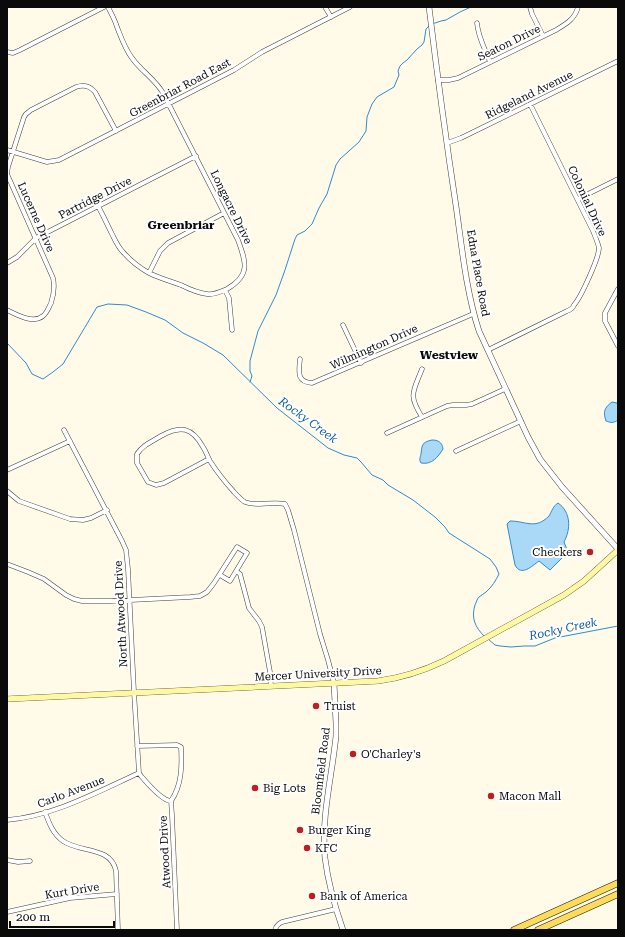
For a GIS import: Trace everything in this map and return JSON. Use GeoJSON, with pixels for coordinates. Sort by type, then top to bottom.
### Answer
{"type":"FeatureCollection","features":[{"type":"Feature","properties":{"kind":"main road","name":"Mercer University Drive"},"geometry":{"type":"LineString","coordinates":[[7,699],[378,681],[409,675],[439,664],[547,605],[574,588],[618,550]]}},
{"type":"Feature","properties":{"kind":"main road"},"geometry":{"type":"LineString","coordinates":[[514,930],[618,883]]}},
{"type":"Feature","properties":{"kind":"main road"},"geometry":{"type":"LineString","coordinates":[[538,930],[618,894]]}},
{"type":"Feature","properties":{"kind":"street"},"geometry":{"type":"LineString","coordinates":[[7,52],[13,53],[20,50],[104,7]]}},
{"type":"Feature","properties":{"kind":"street","name":"Longacre Drive"},"geometry":{"type":"LineString","coordinates":[[98,206],[122,252],[149,272],[184,287],[206,294],[215,294],[225,290],[240,280],[245,267],[242,250],[238,240],[169,104],[160,88],[140,68],[128,52],[108,7]]}},
{"type":"Feature","properties":{"kind":"street"},"geometry":{"type":"LineString","coordinates":[[325,7],[331,17]]}},
{"type":"Feature","properties":{"kind":"street","name":"Greenbriar Road East"},"geometry":{"type":"LineString","coordinates":[[7,150],[47,162],[59,160],[234,70],[262,52],[350,7]]}},
{"type":"Feature","properties":{"kind":"street","name":"Edna Place Road"},"geometry":{"type":"LineString","coordinates":[[429,7],[467,283],[473,314],[479,331],[520,421],[535,450],[562,487],[618,550]]}},
{"type":"Feature","properties":{"kind":"street"},"geometry":{"type":"LineString","coordinates":[[530,7],[542,36]]}},
{"type":"Feature","properties":{"kind":"street","name":"Seaton Drive"},"geometry":{"type":"LineString","coordinates":[[438,80],[458,78],[556,30],[570,21],[577,13],[578,7]]}},
{"type":"Feature","properties":{"kind":"street"},"geometry":{"type":"LineString","coordinates":[[477,23],[481,41],[490,62]]}},
{"type":"Feature","properties":{"kind":"street","name":"Ridgeland Avenue"},"geometry":{"type":"LineString","coordinates":[[447,143],[461,138],[618,61]]}},
{"type":"Feature","properties":{"kind":"street","name":"Lucerne Drive"},"geometry":{"type":"LineString","coordinates":[[7,310],[31,319],[37,319],[43,316],[47,311],[54,291],[54,278],[7,174],[24,116],[31,110],[80,85],[88,86],[95,92],[116,131]]}},
{"type":"Feature","properties":{"kind":"street","name":"Colonial Drive"},"geometry":{"type":"LineString","coordinates":[[488,350],[574,307],[598,256],[599,249],[593,231],[530,104]]}},
{"type":"Feature","properties":{"kind":"street","name":"Partridge Drive"},"geometry":{"type":"LineString","coordinates":[[7,263],[17,257],[36,238],[196,156]]}},
{"type":"Feature","properties":{"kind":"street"},"geometry":{"type":"LineString","coordinates":[[578,199],[618,179]]}},
{"type":"Feature","properties":{"kind":"street"},"geometry":{"type":"LineString","coordinates":[[149,272],[160,251],[168,243],[224,213]]}},
{"type":"Feature","properties":{"kind":"street"},"geometry":{"type":"LineString","coordinates":[[618,289],[604,317],[618,346]]}},
{"type":"Feature","properties":{"kind":"street"},"geometry":{"type":"LineString","coordinates":[[225,290],[229,298],[232,330]]}},
{"type":"Feature","properties":{"kind":"street","name":"Wilmington Drive"},"geometry":{"type":"LineString","coordinates":[[300,359],[299,374],[301,378],[307,383],[317,382],[473,314]]}},
{"type":"Feature","properties":{"kind":"street"},"geometry":{"type":"LineString","coordinates":[[343,325],[361,363]]}},
{"type":"Feature","properties":{"kind":"street"},"geometry":{"type":"LineString","coordinates":[[422,369],[413,396],[417,410],[422,417]]}},
{"type":"Feature","properties":{"kind":"street"},"geometry":{"type":"LineString","coordinates":[[387,433],[447,406],[472,404],[505,388]]}},
{"type":"Feature","properties":{"kind":"street"},"geometry":{"type":"LineString","coordinates":[[456,451],[520,421]]}},
{"type":"Feature","properties":{"kind":"street"},"geometry":{"type":"LineString","coordinates":[[209,459],[164,484],[156,486],[148,482],[137,463],[137,454],[142,447],[166,433],[177,429],[186,429],[195,435],[222,478],[244,502],[254,504],[284,504],[288,510],[294,530],[334,683]]}},
{"type":"Feature","properties":{"kind":"street","name":"North Atwood Drive"},"geometry":{"type":"LineString","coordinates":[[64,430],[107,510],[126,550],[134,692]]}},
{"type":"Feature","properties":{"kind":"street"},"geometry":{"type":"LineString","coordinates":[[7,470],[70,441]]}},
{"type":"Feature","properties":{"kind":"street"},"geometry":{"type":"LineString","coordinates":[[7,491],[19,501],[70,519],[78,520],[90,518],[107,510]]}},
{"type":"Feature","properties":{"kind":"street"},"geometry":{"type":"LineString","coordinates":[[7,564],[44,579],[74,599],[92,602],[196,597],[207,592],[238,547],[247,554],[230,581],[220,575]]}},
{"type":"Feature","properties":{"kind":"street"},"geometry":{"type":"LineString","coordinates":[[236,571],[240,574],[249,608],[262,627],[271,686]]}},
{"type":"Feature","properties":{"kind":"street","name":"Bloomfield Road"},"geometry":{"type":"LineString","coordinates":[[334,683],[336,736],[324,837],[327,872],[343,930]]}},
{"type":"Feature","properties":{"kind":"street"},"geometry":{"type":"LineString","coordinates":[[134,692],[139,773]]}},
{"type":"Feature","properties":{"kind":"street"},"geometry":{"type":"LineString","coordinates":[[138,746],[177,745],[181,747],[181,777],[177,790],[171,801]]}},
{"type":"Feature","properties":{"kind":"street","name":"Atwood Drive"},"geometry":{"type":"LineString","coordinates":[[139,773],[140,776],[162,798],[167,801],[171,801],[177,930]]}},
{"type":"Feature","properties":{"kind":"street","name":"Carlo Avenue"},"geometry":{"type":"LineString","coordinates":[[7,820],[24,818],[80,800],[139,773]]}},
{"type":"Feature","properties":{"kind":"street"},"geometry":{"type":"LineString","coordinates":[[45,812],[53,831],[63,841],[77,847],[102,853],[114,863],[116,871],[118,930]]}},
{"type":"Feature","properties":{"kind":"street"},"geometry":{"type":"LineString","coordinates":[[7,860],[18,862],[30,861]]}},
{"type":"Feature","properties":{"kind":"street","name":"Kurt Drive"},"geometry":{"type":"LineString","coordinates":[[7,912],[70,898],[117,894]]}},
{"type":"Feature","properties":{"kind":"street"},"geometry":{"type":"LineString","coordinates":[[276,930],[278,924],[282,922],[336,909]]}},
{"type":"Feature","properties":{"kind":"water"},"geometry":{"type":"Polygon","coordinates":[[[612,402],[617,403],[618,405],[618,420],[614,422],[606,421],[604,413],[607,406],[612,402]]]}},
{"type":"Feature","properties":{"kind":"water"},"geometry":{"type":"Polygon","coordinates":[[[432,440],[439,442],[443,449],[431,462],[421,463],[420,459],[423,444],[432,440]]]}},
{"type":"Feature","properties":{"kind":"water"},"geometry":{"type":"Polygon","coordinates":[[[558,503],[565,511],[567,516],[569,526],[564,542],[568,552],[550,570],[539,561],[530,568],[520,570],[515,565],[507,524],[510,521],[530,524],[539,523],[549,516],[558,503]]]}},
{"type":"Feature","properties":{"kind":"waterway"},"geometry":{"type":"LineString","coordinates":[[432,24],[446,20],[471,7]]}},
{"type":"Feature","properties":{"kind":"waterway"},"geometry":{"type":"LineString","coordinates":[[250,382],[252,376],[250,371],[250,361],[258,331],[276,295],[297,235],[305,231],[312,224],[327,194],[336,165],[340,159],[359,142],[366,131],[367,117],[372,104],[377,97],[394,87],[399,75],[398,71],[400,66],[422,45],[424,42],[426,29],[429,26]]}},
{"type":"Feature","properties":{"kind":"waterway","name":"Rocky Creek"},"geometry":{"type":"LineString","coordinates":[[7,343],[26,363],[32,374],[43,379],[63,364],[97,307],[108,304],[127,305],[165,320],[183,333],[223,355],[277,408],[328,448],[344,455],[357,458],[372,475],[383,480],[388,485],[413,500],[435,517],[449,533],[490,559],[499,574],[490,588],[478,599],[473,614],[476,626],[484,636]]}},
{"type":"Feature","properties":{"kind":"waterway","name":"Rocky Creek"},"geometry":{"type":"LineString","coordinates":[[488,639],[495,645],[500,646],[535,646],[555,638],[618,626]]}},
{"type":"Feature","properties":{"kind":"place","name":"Checkers"},"geometry":{"type":"Point","coordinates":[590,552]}},
{"type":"Feature","properties":{"kind":"place","name":"Truist"},"geometry":{"type":"Point","coordinates":[316,706]}},
{"type":"Feature","properties":{"kind":"place","name":"O'Charley's"},"geometry":{"type":"Point","coordinates":[353,754]}},
{"type":"Feature","properties":{"kind":"place","name":"Big Lots"},"geometry":{"type":"Point","coordinates":[255,788]}},
{"type":"Feature","properties":{"kind":"place","name":"Macon Mall"},"geometry":{"type":"Point","coordinates":[491,796]}},
{"type":"Feature","properties":{"kind":"place","name":"Burger King"},"geometry":{"type":"Point","coordinates":[300,830]}},
{"type":"Feature","properties":{"kind":"place","name":"KFC"},"geometry":{"type":"Point","coordinates":[307,848]}},
{"type":"Feature","properties":{"kind":"place","name":"Bank of America"},"geometry":{"type":"Point","coordinates":[312,896]}},
{"type":"Feature","properties":{"kind":"district","name":"Greenbriar"},"geometry":{"type":"Point","coordinates":[181,225]}},
{"type":"Feature","properties":{"kind":"district","name":"Westview"},"geometry":{"type":"Point","coordinates":[449,355]}}]}
